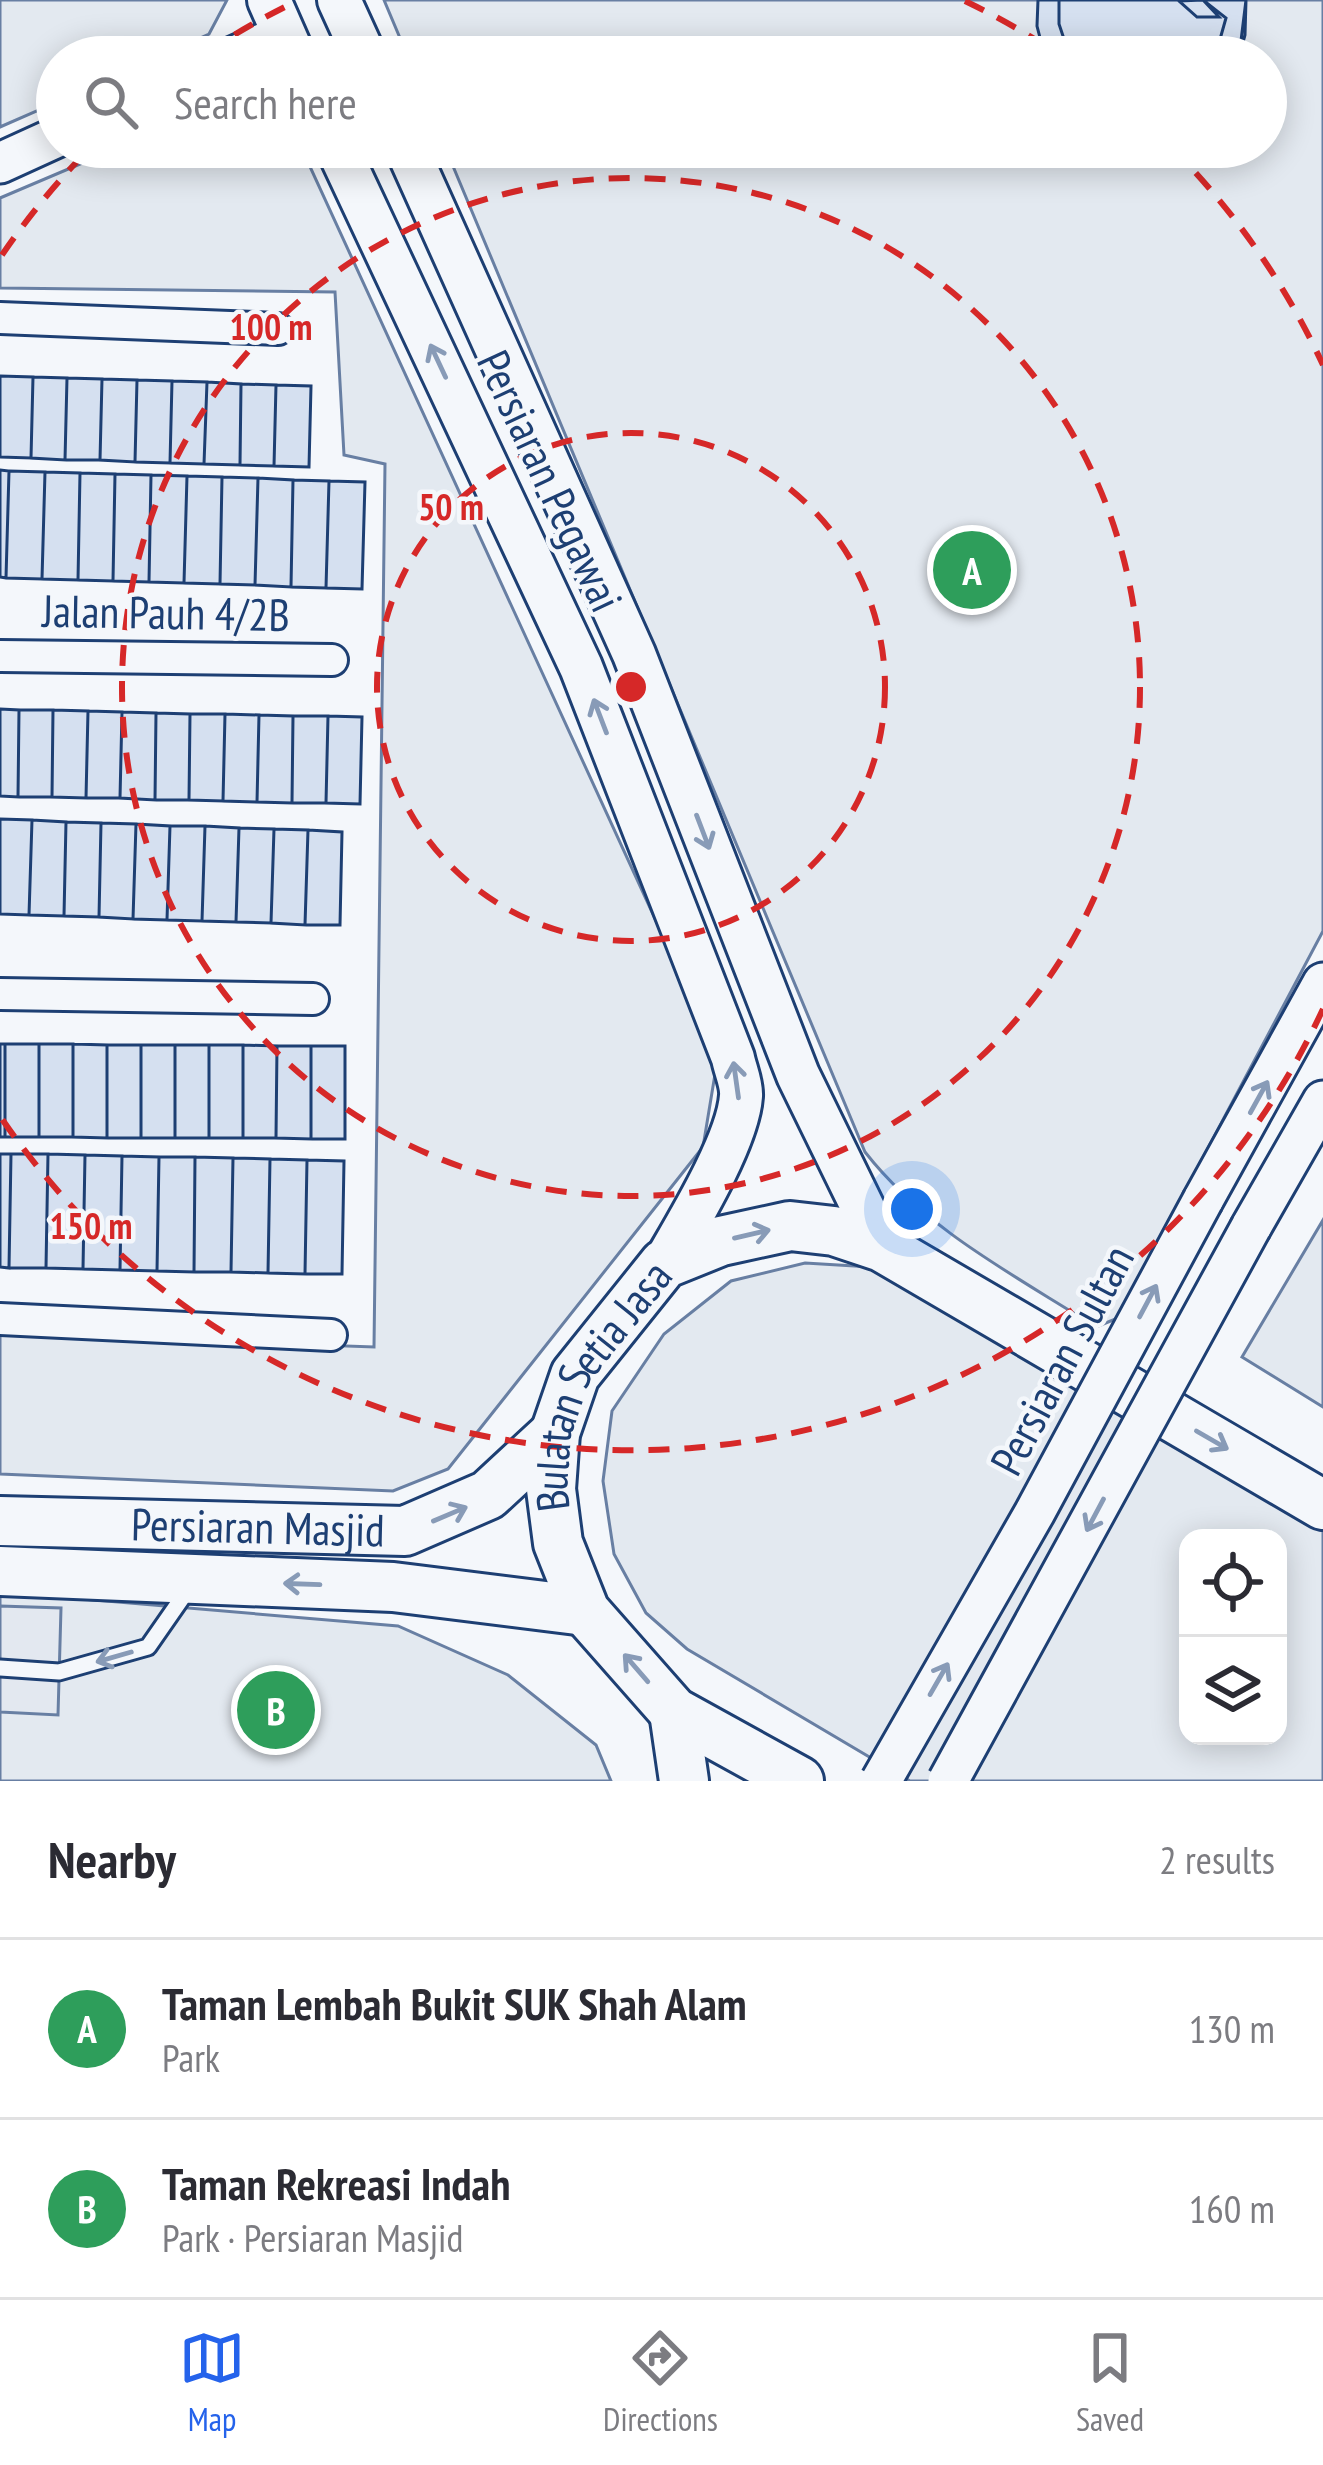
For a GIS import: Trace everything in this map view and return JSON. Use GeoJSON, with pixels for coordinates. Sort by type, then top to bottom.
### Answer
{"type":"FeatureCollection","features":[{"type":"Feature","properties":{"kind":"main road"},"geometry":{"type":"LineString","coordinates":[[339,0],[355,36]]}},
{"type":"Feature","properties":{"kind":"main road","name":"Persiaran Pegawai"},"geometry":{"type":"LineString","coordinates":[[347,168],[581,667],[733,1058],[741,1096],[730,1129],[705,1190],[664,1264]]}},
{"type":"Feature","properties":{"kind":"main road","name":"Persiaran Pegawai"},"geometry":{"type":"LineString","coordinates":[[415,168],[634,654],[798,1075],[882,1247]]}},
{"type":"Feature","properties":{"kind":"main road","name":"Bulatan Setia Jasa"},"geometry":{"type":"LineString","coordinates":[[800,1781],[674,1712],[586,1611],[558,1544],[551,1489],[555,1432],[575,1375],[664,1264],[721,1241],[790,1226],[834,1232],[882,1247],[1323,1505]]}},
{"type":"Feature","properties":{"kind":"main road","name":"Persiaran Masjid"},"geometry":{"type":"LineString","coordinates":[[0,1521],[404,1531],[488,1495],[555,1432]]}},
{"type":"Feature","properties":{"kind":"main road","name":"Persiaran Masjid"},"geometry":{"type":"LineString","coordinates":[[0,1571],[393,1587],[586,1611]]}},
{"type":"Feature","properties":{"kind":"main road"},"geometry":{"type":"LineString","coordinates":[[674,1712],[684,1781]]}},
{"type":"Feature","properties":{"kind":"street"},"geometry":{"type":"LineString","coordinates":[[0,163],[36,147]]}},
{"type":"Feature","properties":{"kind":"street"},"geometry":{"type":"LineString","coordinates":[[0,318],[278,328]]}},
{"type":"Feature","properties":{"kind":"street","name":"Jalan Pauh 4/2B"},"geometry":{"type":"LineString","coordinates":[[0,656],[332,660]]}},
{"type":"Feature","properties":{"kind":"street","name":"Persiaran Sultan"},"geometry":{"type":"LineString","coordinates":[[881,1781],[1035,1512],[1323,983]]}},
{"type":"Feature","properties":{"kind":"street"},"geometry":{"type":"LineString","coordinates":[[0,994],[313,999]]}},
{"type":"Feature","properties":{"kind":"street"},"geometry":{"type":"LineString","coordinates":[[948,1781],[1323,1101]]}},
{"type":"Feature","properties":{"kind":"street"},"geometry":{"type":"LineString","coordinates":[[0,1318],[331,1335]]}},
{"type":"Feature","properties":{"kind":"lane"},"geometry":{"type":"LineString","coordinates":[[0,1668],[59,1672],[148,1647],[194,1581]]}},
{"type":"Feature","properties":{"kind":"shaded area"},"geometry":{"type":"Polygon","coordinates":[[[0,0],[227,0],[204,36],[36,36],[36,111],[0,127],[0,0]]]}},
{"type":"Feature","properties":{"kind":"shaded area"},"geometry":{"type":"Polygon","coordinates":[[[384,0],[1323,0],[1323,931],[1118,1318],[1096,1327],[1003,1269],[943,1228],[865,1152],[454,168],[1287,168],[1287,36],[399,36],[384,0]]]}},
{"type":"Feature","properties":{"kind":"shaded area"},"geometry":{"type":"Polygon","coordinates":[[[71,168],[311,168],[718,1056],[703,1147],[448,1469],[393,1491],[0,1474],[0,1334],[374,1347],[385,464],[344,455],[335,292],[0,288],[0,198],[71,168]]]}},
{"type":"Feature","properties":{"kind":"shaded area"},"geometry":{"type":"Polygon","coordinates":[[[1323,1220],[1323,1407],[1242,1357],[1323,1220]]]}},
{"type":"Feature","properties":{"kind":"shaded area"},"geometry":{"type":"Polygon","coordinates":[[[805,1263],[871,1267],[1323,1517],[1323,1781],[910,1781],[687,1649],[646,1613],[614,1554],[603,1481],[612,1411],[664,1334],[731,1281],[805,1263]]]}},
{"type":"Feature","properties":{"kind":"shaded area"},"geometry":{"type":"Polygon","coordinates":[[[0,1592],[398,1626],[508,1675],[596,1745],[611,1781],[0,1781],[0,1592]]]}},
{"type":"Feature","properties":{"kind":"shaded area"},"geometry":{"type":"Polygon","coordinates":[[[0,1606],[61,1608],[58,1715],[0,1712],[0,1606]]]}},
{"type":"Feature","properties":{"kind":"building"},"geometry":{"type":"Polygon","coordinates":[[[1038,0],[1059,0],[1063,36],[1040,36],[1038,0]]]}},
{"type":"Feature","properties":{"kind":"building"},"geometry":{"type":"Polygon","coordinates":[[[1038,0],[1246,0],[1245,36],[1040,36],[1038,0]]]}},
{"type":"Feature","properties":{"kind":"building"},"geometry":{"type":"Polygon","coordinates":[[[1059,0],[1203,0],[1226,18],[1221,36],[1063,36],[1059,0]]]}},
{"type":"Feature","properties":{"kind":"building"},"geometry":{"type":"Polygon","coordinates":[[[1203,0],[1246,0],[1242,36],[1221,36],[1226,18],[1203,0]]]}},
{"type":"Feature","properties":{"kind":"building"},"geometry":{"type":"Polygon","coordinates":[[[1203,0],[1219,17],[1197,17],[1179,1],[1203,0]]]}},
{"type":"Feature","properties":{"kind":"building"},"geometry":{"type":"Polygon","coordinates":[[[0,376],[33,377],[31,458],[0,457],[0,376]]]}},
{"type":"Feature","properties":{"kind":"building"},"geometry":{"type":"Polygon","coordinates":[[[33,377],[67,378],[65,460],[31,458],[33,377]]]}},
{"type":"Feature","properties":{"kind":"building"},"geometry":{"type":"Polygon","coordinates":[[[67,378],[102,379],[100,460],[65,460],[67,378]]]}},
{"type":"Feature","properties":{"kind":"building"},"geometry":{"type":"Polygon","coordinates":[[[102,379],[137,380],[135,462],[100,460],[102,379]]]}},
{"type":"Feature","properties":{"kind":"building"},"geometry":{"type":"Polygon","coordinates":[[[137,380],[172,381],[170,463],[135,462],[137,380]]]}},
{"type":"Feature","properties":{"kind":"building"},"geometry":{"type":"Polygon","coordinates":[[[172,381],[207,382],[204,464],[170,463],[172,381]]]}},
{"type":"Feature","properties":{"kind":"building"},"geometry":{"type":"Polygon","coordinates":[[[207,382],[241,384],[240,465],[204,464],[207,382]]]}},
{"type":"Feature","properties":{"kind":"building"},"geometry":{"type":"Polygon","coordinates":[[[241,384],[276,385],[274,466],[240,465],[241,384]]]}},
{"type":"Feature","properties":{"kind":"building"},"geometry":{"type":"Polygon","coordinates":[[[276,385],[311,386],[309,467],[274,466],[276,385]]]}},
{"type":"Feature","properties":{"kind":"building"},"geometry":{"type":"Polygon","coordinates":[[[0,470],[9,471],[6,578],[0,577],[0,470]]]}},
{"type":"Feature","properties":{"kind":"building"},"geometry":{"type":"Polygon","coordinates":[[[9,471],[45,472],[42,579],[6,578],[9,471]]]}},
{"type":"Feature","properties":{"kind":"building"},"geometry":{"type":"Polygon","coordinates":[[[45,472],[80,473],[78,580],[42,579],[45,472]]]}},
{"type":"Feature","properties":{"kind":"building"},"geometry":{"type":"Polygon","coordinates":[[[80,473],[115,474],[113,581],[78,580],[80,473]]]}},
{"type":"Feature","properties":{"kind":"building"},"geometry":{"type":"Polygon","coordinates":[[[115,474],[151,475],[149,582],[113,581],[115,474]]]}},
{"type":"Feature","properties":{"kind":"building"},"geometry":{"type":"Polygon","coordinates":[[[151,475],[187,476],[184,583],[149,582],[151,475]]]}},
{"type":"Feature","properties":{"kind":"building"},"geometry":{"type":"Polygon","coordinates":[[[187,476],[222,477],[220,584],[184,583],[187,476]]]}},
{"type":"Feature","properties":{"kind":"building"},"geometry":{"type":"Polygon","coordinates":[[[222,477],[258,478],[255,585],[220,584],[222,477]]]}},
{"type":"Feature","properties":{"kind":"building"},"geometry":{"type":"Polygon","coordinates":[[[258,478],[293,480],[291,587],[255,585],[258,478]]]}},
{"type":"Feature","properties":{"kind":"building"},"geometry":{"type":"Polygon","coordinates":[[[293,480],[329,481],[326,588],[291,587],[293,480]]]}},
{"type":"Feature","properties":{"kind":"building"},"geometry":{"type":"Polygon","coordinates":[[[329,481],[365,482],[362,589],[326,588],[329,481]]]}},
{"type":"Feature","properties":{"kind":"building"},"geometry":{"type":"Polygon","coordinates":[[[0,709],[19,710],[18,797],[0,796],[0,709]]]}},
{"type":"Feature","properties":{"kind":"building"},"geometry":{"type":"Polygon","coordinates":[[[19,710],[53,710],[52,797],[18,797],[19,710]]]}},
{"type":"Feature","properties":{"kind":"building"},"geometry":{"type":"Polygon","coordinates":[[[53,710],[88,711],[86,798],[52,797],[53,710]]]}},
{"type":"Feature","properties":{"kind":"building"},"geometry":{"type":"Polygon","coordinates":[[[88,711],[122,712],[120,798],[86,798],[88,711]]]}},
{"type":"Feature","properties":{"kind":"building"},"geometry":{"type":"Polygon","coordinates":[[[122,712],[156,713],[155,800],[120,798],[122,712]]]}},
{"type":"Feature","properties":{"kind":"building"},"geometry":{"type":"Polygon","coordinates":[[[156,713],[190,714],[189,800],[155,800],[156,713]]]}},
{"type":"Feature","properties":{"kind":"building"},"geometry":{"type":"Polygon","coordinates":[[[190,714],[225,714],[223,801],[189,800],[190,714]]]}},
{"type":"Feature","properties":{"kind":"building"},"geometry":{"type":"Polygon","coordinates":[[[225,714],[259,715],[257,802],[223,801],[225,714]]]}},
{"type":"Feature","properties":{"kind":"building"},"geometry":{"type":"Polygon","coordinates":[[[259,715],[293,716],[292,803],[257,802],[259,715]]]}},
{"type":"Feature","properties":{"kind":"building"},"geometry":{"type":"Polygon","coordinates":[[[293,716],[328,716],[326,803],[292,803],[293,716]]]}},
{"type":"Feature","properties":{"kind":"building"},"geometry":{"type":"Polygon","coordinates":[[[328,716],[362,717],[360,804],[326,803],[328,716]]]}},
{"type":"Feature","properties":{"kind":"building"},"geometry":{"type":"Polygon","coordinates":[[[0,819],[32,820],[29,915],[0,914],[0,819]]]}},
{"type":"Feature","properties":{"kind":"building"},"geometry":{"type":"Polygon","coordinates":[[[32,820],[66,822],[64,916],[29,915],[32,820]]]}},
{"type":"Feature","properties":{"kind":"building"},"geometry":{"type":"Polygon","coordinates":[[[66,822],[101,823],[99,917],[64,916],[66,822]]]}},
{"type":"Feature","properties":{"kind":"building"},"geometry":{"type":"Polygon","coordinates":[[[101,823],[136,824],[133,919],[99,917],[101,823]]]}},
{"type":"Feature","properties":{"kind":"building"},"geometry":{"type":"Polygon","coordinates":[[[136,824],[170,826],[167,920],[133,919],[136,824]]]}},
{"type":"Feature","properties":{"kind":"building"},"geometry":{"type":"Polygon","coordinates":[[[170,826],[205,826],[202,921],[167,920],[170,826]]]}},
{"type":"Feature","properties":{"kind":"building"},"geometry":{"type":"Polygon","coordinates":[[[205,826],[239,828],[236,922],[202,921],[205,826]]]}},
{"type":"Feature","properties":{"kind":"building"},"geometry":{"type":"Polygon","coordinates":[[[239,828],[274,829],[271,923],[236,922],[239,828]]]}},
{"type":"Feature","properties":{"kind":"building"},"geometry":{"type":"Polygon","coordinates":[[[274,829],[308,830],[305,925],[271,923],[274,829]]]}},
{"type":"Feature","properties":{"kind":"building"},"geometry":{"type":"Polygon","coordinates":[[[308,830],[342,832],[340,925],[305,925],[308,830]]]}},
{"type":"Feature","properties":{"kind":"building"},"geometry":{"type":"Polygon","coordinates":[[[0,1044],[5,1044],[5,1137],[0,1137],[0,1044]]]}},
{"type":"Feature","properties":{"kind":"building"},"geometry":{"type":"Polygon","coordinates":[[[5,1044],[39,1044],[39,1137],[5,1137],[5,1044]]]}},
{"type":"Feature","properties":{"kind":"building"},"geometry":{"type":"Polygon","coordinates":[[[39,1044],[73,1044],[73,1137],[39,1137],[39,1044]]]}},
{"type":"Feature","properties":{"kind":"building"},"geometry":{"type":"Polygon","coordinates":[[[73,1044],[107,1045],[107,1138],[73,1137],[73,1044]]]}},
{"type":"Feature","properties":{"kind":"building"},"geometry":{"type":"Polygon","coordinates":[[[107,1045],[141,1045],[141,1138],[107,1138],[107,1045]]]}},
{"type":"Feature","properties":{"kind":"building"},"geometry":{"type":"Polygon","coordinates":[[[141,1045],[175,1045],[175,1138],[141,1138],[141,1045]]]}},
{"type":"Feature","properties":{"kind":"building"},"geometry":{"type":"Polygon","coordinates":[[[175,1045],[209,1045],[209,1138],[175,1138],[175,1045]]]}},
{"type":"Feature","properties":{"kind":"building"},"geometry":{"type":"Polygon","coordinates":[[[209,1045],[243,1045],[243,1138],[209,1138],[209,1045]]]}},
{"type":"Feature","properties":{"kind":"building"},"geometry":{"type":"Polygon","coordinates":[[[243,1045],[277,1046],[276,1138],[243,1138],[243,1045]]]}},
{"type":"Feature","properties":{"kind":"building"},"geometry":{"type":"Polygon","coordinates":[[[277,1046],[311,1046],[311,1139],[276,1138],[277,1046]]]}},
{"type":"Feature","properties":{"kind":"building"},"geometry":{"type":"Polygon","coordinates":[[[311,1046],[345,1046],[345,1139],[311,1139],[311,1046]]]}},
{"type":"Feature","properties":{"kind":"building"},"geometry":{"type":"Polygon","coordinates":[[[0,1154],[11,1154],[9,1268],[0,1267],[0,1154]]]}},
{"type":"Feature","properties":{"kind":"building"},"geometry":{"type":"Polygon","coordinates":[[[11,1154],[48,1154],[46,1268],[9,1268],[11,1154]]]}},
{"type":"Feature","properties":{"kind":"building"},"geometry":{"type":"Polygon","coordinates":[[[48,1154],[85,1155],[83,1269],[46,1268],[48,1154]]]}},
{"type":"Feature","properties":{"kind":"building"},"geometry":{"type":"Polygon","coordinates":[[[85,1155],[122,1156],[120,1270],[83,1269],[85,1155]]]}},
{"type":"Feature","properties":{"kind":"building"},"geometry":{"type":"Polygon","coordinates":[[[122,1156],[159,1157],[157,1271],[120,1270],[122,1156]]]}},
{"type":"Feature","properties":{"kind":"building"},"geometry":{"type":"Polygon","coordinates":[[[159,1157],[195,1157],[194,1272],[157,1271],[159,1157]]]}},
{"type":"Feature","properties":{"kind":"building"},"geometry":{"type":"Polygon","coordinates":[[[195,1157],[233,1158],[231,1272],[194,1272],[195,1157]]]}},
{"type":"Feature","properties":{"kind":"building"},"geometry":{"type":"Polygon","coordinates":[[[233,1158],[270,1159],[268,1273],[231,1272],[233,1158]]]}},
{"type":"Feature","properties":{"kind":"building"},"geometry":{"type":"Polygon","coordinates":[[[270,1159],[307,1160],[305,1274],[268,1273],[270,1159]]]}},
{"type":"Feature","properties":{"kind":"building"},"geometry":{"type":"Polygon","coordinates":[[[307,1160],[344,1161],[342,1274],[305,1274],[307,1160]]]}},
{"type":"Feature","properties":{"kind":"place","name":"Taman Lembah Bukit SUK Shah Alam"},"geometry":{"type":"Point","coordinates":[972,570]}},
{"type":"Feature","properties":{"kind":"place","name":"Taman Rekreasi Indah"},"geometry":{"type":"Point","coordinates":[276,1710]}}]}
